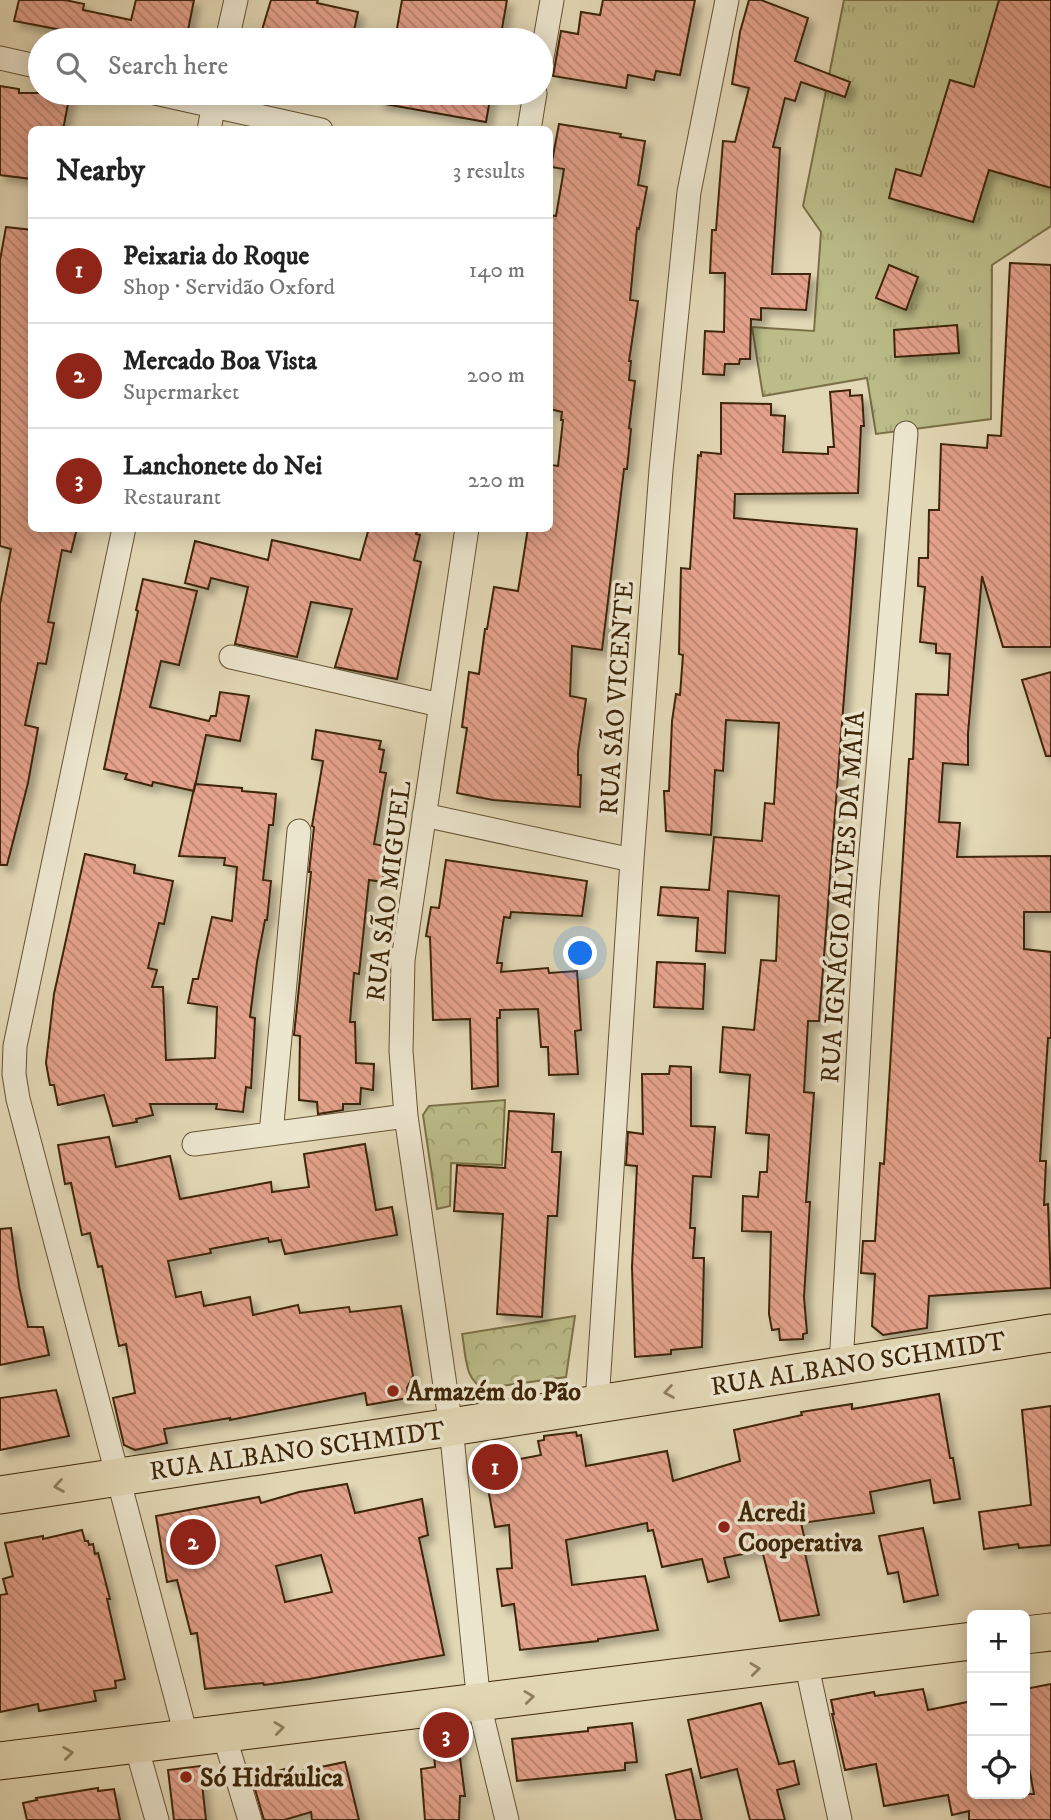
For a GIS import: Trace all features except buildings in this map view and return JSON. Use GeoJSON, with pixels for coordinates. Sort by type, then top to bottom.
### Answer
{"type":"FeatureCollection","features":[{"type":"Feature","properties":{"kind":"main road","name":"RUA ALBANO SCHMIDT"},"geometry":{"type":"LineString","coordinates":[[0,1495],[1051,1333]]}},
{"type":"Feature","properties":{"kind":"main road"},"geometry":{"type":"LineString","coordinates":[[1030,1634],[1051,1632]]}},
{"type":"Feature","properties":{"kind":"main road"},"geometry":{"type":"LineString","coordinates":[[0,1761],[967,1643]]}},
{"type":"Feature","properties":{"kind":"street"},"geometry":{"type":"LineString","coordinates":[[230,28],[236,0]]}},
{"type":"Feature","properties":{"kind":"street"},"geometry":{"type":"LineString","coordinates":[[547,28],[552,0]]}},
{"type":"Feature","properties":{"kind":"street","name":"RUA SÃO VICENTE"},"geometry":{"type":"LineString","coordinates":[[597,1404],[632,860],[661,470],[689,192],[727,0]]}},
{"type":"Feature","properties":{"kind":"street"},"geometry":{"type":"LineString","coordinates":[[0,58],[28,64]]}},
{"type":"Feature","properties":{"kind":"street"},"geometry":{"type":"LineString","coordinates":[[210,126],[214,105]]}},
{"type":"Feature","properties":{"kind":"street"},"geometry":{"type":"LineString","coordinates":[[236,105],[307,126]]}},
{"type":"Feature","properties":{"kind":"street"},"geometry":{"type":"LineString","coordinates":[[530,126],[533,105]]}},
{"type":"Feature","properties":{"kind":"street","name":"RUA IGNÁCIO ALVES DA MAIA"},"geometry":{"type":"LineString","coordinates":[[841,1366],[867,899],[906,433]]}},
{"type":"Feature","properties":{"kind":"street"},"geometry":{"type":"LineString","coordinates":[[123,532],[15,1046],[14,1074],[18,1099],[187,1739]]}},
{"type":"Feature","properties":{"kind":"street","name":"RUA SÃO MIGUEL"},"geometry":{"type":"LineString","coordinates":[[466,532],[403,960],[400,1031],[406,1116],[451,1427],[479,1704],[508,1820]]}},
{"type":"Feature","properties":{"kind":"street"},"geometry":{"type":"LineString","coordinates":[[231,657],[440,705]]}},
{"type":"Feature","properties":{"kind":"street"},"geometry":{"type":"LineString","coordinates":[[424,814],[632,860]]}},
{"type":"Feature","properties":{"kind":"street"},"geometry":{"type":"LineString","coordinates":[[271,1134],[299,831]]}},
{"type":"Feature","properties":{"kind":"street"},"geometry":{"type":"LineString","coordinates":[[194,1144],[406,1116]]}},
{"type":"Feature","properties":{"kind":"street"},"geometry":{"type":"LineString","coordinates":[[807,1662],[841,1820]]}},
{"type":"Feature","properties":{"kind":"street"},"geometry":{"type":"LineString","coordinates":[[224,1735],[250,1820]]}},
{"type":"Feature","properties":{"kind":"street"},"geometry":{"type":"LineString","coordinates":[[136,1745],[157,1820]]}},
{"type":"Feature","properties":{"kind":"green space"},"geometry":{"type":"Polygon","coordinates":[[[844,0],[1051,0],[1051,226],[992,265],[991,419],[876,434],[867,378],[763,396],[752,327],[814,331],[821,232],[803,206],[844,0]]]}},
{"type":"Feature","properties":{"kind":"green space"},"geometry":{"type":"Polygon","coordinates":[[[505,1100],[502,1165],[451,1163],[450,1206],[437,1209],[423,1115],[429,1106],[505,1100]]]}},
{"type":"Feature","properties":{"kind":"green space"},"geometry":{"type":"Polygon","coordinates":[[[575,1316],[566,1377],[486,1388],[474,1381],[467,1367],[462,1334],[575,1316]]]}},
{"type":"Feature","properties":{"kind":"place","name":"Armazém do Pão"},"geometry":{"type":"Point","coordinates":[393,1391]}},
{"type":"Feature","properties":{"kind":"place","name":"Peixaria do Roque"},"geometry":{"type":"Point","coordinates":[495,1467]}},
{"type":"Feature","properties":{"kind":"place","name":"Acredi Cooperativa"},"geometry":{"type":"Point","coordinates":[724,1527]}},
{"type":"Feature","properties":{"kind":"place","name":"Mercado Boa Vista"},"geometry":{"type":"Point","coordinates":[193,1542]}},
{"type":"Feature","properties":{"kind":"place","name":"Lanchonete do Nei"},"geometry":{"type":"Point","coordinates":[446,1735]}},
{"type":"Feature","properties":{"kind":"place","name":"Só Hidráulica"},"geometry":{"type":"Point","coordinates":[186,1777]}}]}
